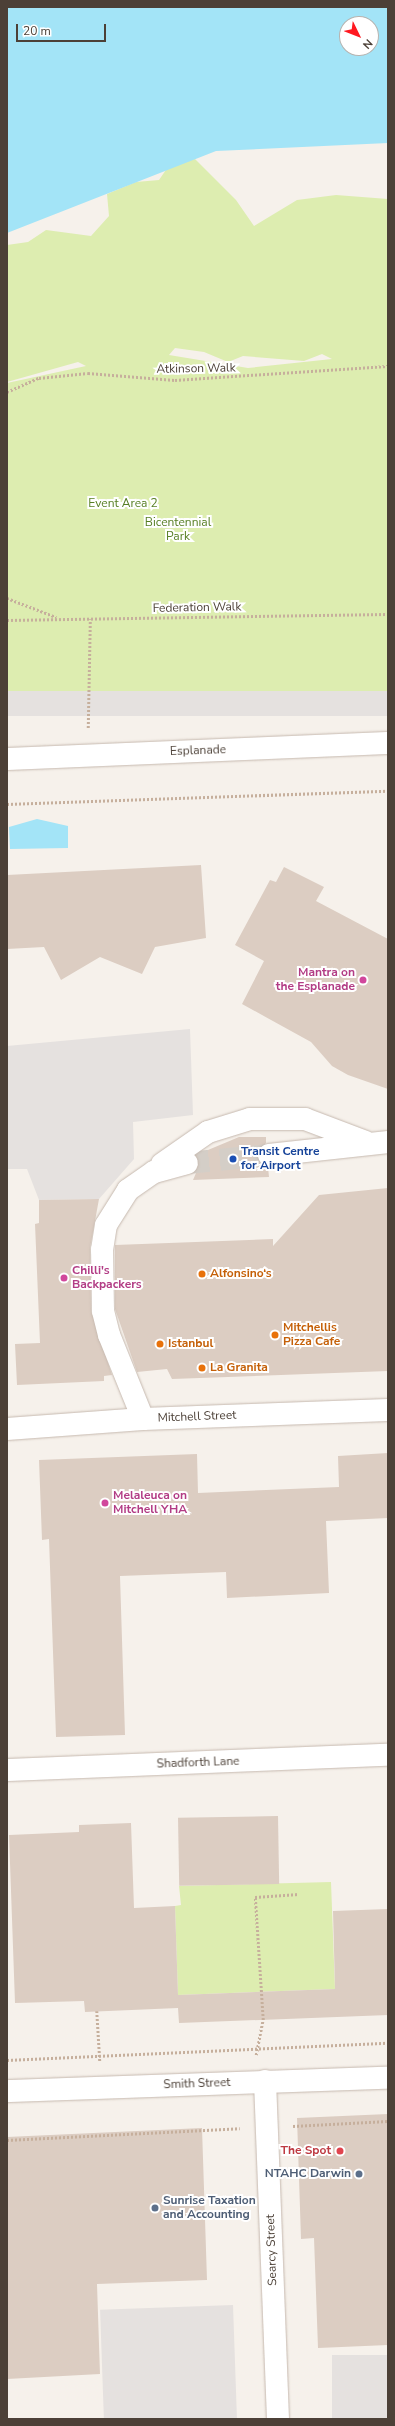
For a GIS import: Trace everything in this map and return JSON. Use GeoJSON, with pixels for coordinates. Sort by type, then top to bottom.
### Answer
{"type":"FeatureCollection","features":[{"type":"Feature","properties":{"kind":"street","name":"Esplanade"},"geometry":{"type":"LineString","coordinates":[[7,759],[388,743]]}},
{"type":"Feature","properties":{"kind":"street"},"geometry":{"type":"LineString","coordinates":[[143,1419],[109,1335],[104,1311],[102,1250],[106,1225],[115,1208],[142,1178],[208,1132],[250,1119],[305,1119],[366,1142]]}},
{"type":"Feature","properties":{"kind":"street"},"geometry":{"type":"LineString","coordinates":[[269,1155],[366,1142],[388,1142]]}},
{"type":"Feature","properties":{"kind":"street"},"geometry":{"type":"LineString","coordinates":[[142,1178],[187,1163]]}},
{"type":"Feature","properties":{"kind":"street","name":"Mitchell Street"},"geometry":{"type":"LineString","coordinates":[[7,1429],[143,1419],[388,1410]]}},
{"type":"Feature","properties":{"kind":"street","name":"Shadforth Lane"},"geometry":{"type":"LineString","coordinates":[[7,1770],[388,1755]]}},
{"type":"Feature","properties":{"kind":"street","name":"Smith Street"},"geometry":{"type":"LineString","coordinates":[[7,2091],[388,2078]]}},
{"type":"Feature","properties":{"kind":"street","name":"Searcy Street"},"geometry":{"type":"LineString","coordinates":[[265,2081],[278,2419]]}},
{"type":"Feature","properties":{"kind":"path","name":"Atkinson Walk"},"geometry":{"type":"LineString","coordinates":[[7,392],[39,378],[88,373],[175,380],[388,366]]}},
{"type":"Feature","properties":{"kind":"path"},"geometry":{"type":"LineString","coordinates":[[7,598],[58,618]]}},
{"type":"Feature","properties":{"kind":"path","name":"Federation Walk"},"geometry":{"type":"LineString","coordinates":[[7,620],[388,614]]}},
{"type":"Feature","properties":{"kind":"path"},"geometry":{"type":"LineString","coordinates":[[87,756],[90,619]]}},
{"type":"Feature","properties":{"kind":"path"},"geometry":{"type":"LineString","coordinates":[[7,804],[388,791]]}},
{"type":"Feature","properties":{"kind":"path"},"geometry":{"type":"LineString","coordinates":[[256,2055],[263,2020],[255,1897],[299,1894]]}},
{"type":"Feature","properties":{"kind":"path"},"geometry":{"type":"LineString","coordinates":[[97,2011],[100,2062]]}},
{"type":"Feature","properties":{"kind":"path"},"geometry":{"type":"LineString","coordinates":[[7,2060],[388,2043]]}},
{"type":"Feature","properties":{"kind":"path"},"geometry":{"type":"LineString","coordinates":[[285,2126],[388,2121]]}},
{"type":"Feature","properties":{"kind":"path"},"geometry":{"type":"LineString","coordinates":[[7,2140],[245,2128]]}},
{"type":"Feature","properties":{"kind":"green space","name":"Bicentennial Park"},"geometry":{"type":"Polygon","coordinates":[[[195,159],[236,200],[254,226],[297,200],[336,195],[388,199],[388,693],[7,708],[7,383],[86,366],[78,362],[7,382],[7,245],[28,242],[46,230],[91,236],[109,216],[107,194],[136,182],[159,180],[170,164],[195,159]],[[175,348],[169,355],[248,368],[332,359],[322,354],[304,361],[243,356],[228,362],[204,352],[175,348]]]}},
{"type":"Feature","properties":{"kind":"green space"},"geometry":{"type":"Polygon","coordinates":[[[331,1882],[335,1989],[178,1995],[175,1906],[181,1905],[179,1886],[331,1882]]]}},
{"type":"Feature","properties":{"kind":"shaded area"},"geometry":{"type":"Polygon","coordinates":[[[7,691],[388,691],[388,716],[7,716],[7,691]]]}},
{"type":"Feature","properties":{"kind":"shaded area"},"geometry":{"type":"Polygon","coordinates":[[[190,1029],[193,1115],[133,1122],[134,1159],[99,1199],[39,1200],[27,1169],[7,1169],[7,1046],[190,1029]]]}},
{"type":"Feature","properties":{"kind":"shaded area"},"geometry":{"type":"Polygon","coordinates":[[[233,2305],[237,2419],[104,2419],[100,2310],[233,2305]]]}},
{"type":"Feature","properties":{"kind":"shaded area"},"geometry":{"type":"Polygon","coordinates":[[[332,2355],[388,2355],[388,2419],[332,2419],[332,2355]]]}},
{"type":"Feature","properties":{"kind":"water"},"geometry":{"type":"Polygon","coordinates":[[[7,7],[388,7],[388,143],[216,151],[7,233],[7,7]]]}},
{"type":"Feature","properties":{"kind":"water"},"geometry":{"type":"Polygon","coordinates":[[[37,819],[68,826],[68,848],[10,849],[9,827],[37,819]]]}},
{"type":"Feature","properties":{"kind":"building"},"geometry":{"type":"Polygon","coordinates":[[[201,865],[206,938],[155,947],[142,974],[100,957],[61,980],[44,947],[7,949],[7,875],[201,865]]]}},
{"type":"Feature","properties":{"kind":"building"},"geometry":{"type":"Polygon","coordinates":[[[284,867],[324,887],[316,901],[388,939],[388,1089],[348,1075],[332,1066],[311,1042],[242,1004],[264,961],[235,945],[270,880],[276,882],[284,867]]]}},
{"type":"Feature","properties":{"kind":"building"},"geometry":{"type":"Polygon","coordinates":[[[239,1137],[266,1137],[266,1143],[258,1150],[257,1156],[259,1163],[268,1167],[269,1177],[193,1180],[199,1166],[196,1155],[239,1137]]]}},
{"type":"Feature","properties":{"kind":"building"},"geometry":{"type":"Polygon","coordinates":[[[388,1188],[388,1371],[172,1379],[167,1369],[137,1372],[115,1309],[115,1245],[273,1239],[273,1246],[319,1195],[388,1188]]]}},
{"type":"Feature","properties":{"kind":"building","name":"Chilli's Backpackers"},"geometry":{"type":"Polygon","coordinates":[[[99,1199],[90,1248],[91,1311],[112,1375],[104,1376],[104,1381],[17,1385],[15,1344],[40,1343],[35,1224],[39,1223],[39,1200],[99,1199]]]}},
{"type":"Feature","properties":{"kind":"building"},"geometry":{"type":"Polygon","coordinates":[[[388,1453],[388,1518],[326,1521],[329,1593],[227,1598],[226,1572],[120,1576],[125,1735],[56,1737],[49,1539],[42,1540],[39,1460],[197,1454],[198,1493],[339,1487],[338,1456],[388,1453]]]}},
{"type":"Feature","properties":{"kind":"building"},"geometry":{"type":"Polygon","coordinates":[[[278,1816],[279,1884],[179,1886],[178,1818],[278,1816]]]}},
{"type":"Feature","properties":{"kind":"building"},"geometry":{"type":"Polygon","coordinates":[[[131,1823],[134,1908],[175,1906],[178,1995],[335,1989],[333,1911],[388,1909],[388,2015],[179,2023],[178,2008],[85,2012],[84,2001],[15,2003],[9,1835],[79,1832],[79,1825],[131,1823]]]}},
{"type":"Feature","properties":{"kind":"building"},"geometry":{"type":"Polygon","coordinates":[[[388,2114],[388,2345],[318,2348],[314,2238],[301,2239],[297,2118],[388,2114]]]}},
{"type":"Feature","properties":{"kind":"building"},"geometry":{"type":"Polygon","coordinates":[[[202,2128],[207,2280],[97,2284],[100,2374],[7,2379],[7,2137],[202,2128]]]}},
{"type":"Feature","properties":{"kind":"tunnel"},"geometry":{"type":"LineString","coordinates":[[187,1163],[269,1155]]}},
{"type":"Feature","properties":{"kind":"place","name":"Mantra on the Esplanade"},"geometry":{"type":"Point","coordinates":[363,980]}},
{"type":"Feature","properties":{"kind":"place","name":"Transit Centre for Airport"},"geometry":{"type":"Point","coordinates":[233,1159]}},
{"type":"Feature","properties":{"kind":"place","name":"Alfonsino‘s"},"geometry":{"type":"Point","coordinates":[202,1274]}},
{"type":"Feature","properties":{"kind":"place","name":"Chilli's Backpackers"},"geometry":{"type":"Point","coordinates":[64,1278]}},
{"type":"Feature","properties":{"kind":"place","name":"Mitchellis Pizza Cafe"},"geometry":{"type":"Point","coordinates":[275,1335]}},
{"type":"Feature","properties":{"kind":"place","name":"Istanbul"},"geometry":{"type":"Point","coordinates":[160,1344]}},
{"type":"Feature","properties":{"kind":"place","name":"La Granita"},"geometry":{"type":"Point","coordinates":[202,1368]}},
{"type":"Feature","properties":{"kind":"place","name":"Melaleuca on Mitchell YHA"},"geometry":{"type":"Point","coordinates":[105,1503]}},
{"type":"Feature","properties":{"kind":"place","name":"The Spot"},"geometry":{"type":"Point","coordinates":[340,2151]}},
{"type":"Feature","properties":{"kind":"place","name":"NTAHC Darwin"},"geometry":{"type":"Point","coordinates":[359,2174]}},
{"type":"Feature","properties":{"kind":"place","name":"Sunrise Taxation and Accounting"},"geometry":{"type":"Point","coordinates":[155,2208]}},
{"type":"Feature","properties":{"kind":"park label","name":"Event Area 2"},"geometry":{"type":"Point","coordinates":[123,504]}}]}
